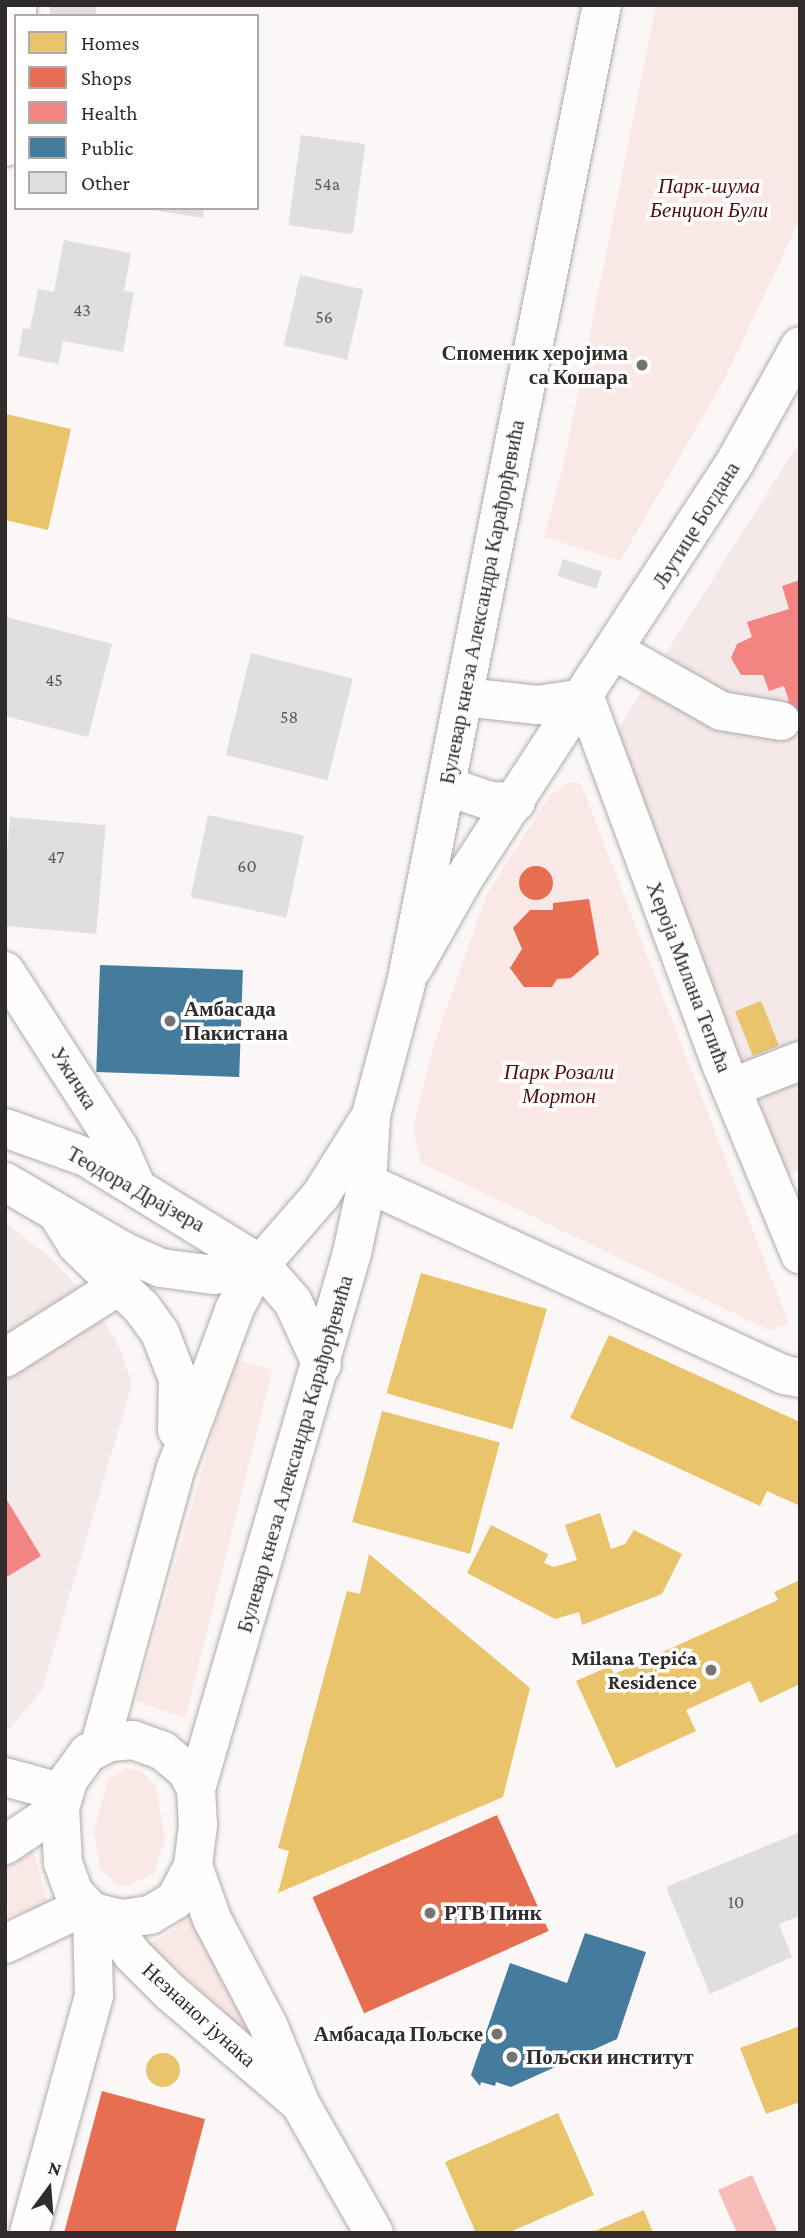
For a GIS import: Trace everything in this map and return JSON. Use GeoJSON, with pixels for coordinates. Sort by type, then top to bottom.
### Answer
{"type":"FeatureCollection","features":[{"type":"Feature","properties":{"kind":"main road","name":"Булевар кнеза Александра Карађорђевића"},"geometry":{"type":"LineString","coordinates":[[196,1789],[322,1365],[367,1183],[371,1115],[406,983],[602,5]]}},
{"type":"Feature","properties":{"kind":"main road"},"geometry":{"type":"LineString","coordinates":[[5,147],[14,62]]}},
{"type":"Feature","properties":{"kind":"main road","name":"Љутице Богдана"},"geometry":{"type":"LineString","coordinates":[[406,983],[448,904],[585,698],[733,466],[800,346]]}},
{"type":"Feature","properties":{"kind":"main road"},"geometry":{"type":"LineString","coordinates":[[615,651],[721,710],[781,721]]}},
{"type":"Feature","properties":{"kind":"main road"},"geometry":{"type":"LineString","coordinates":[[464,697],[538,705],[585,698]]}},
{"type":"Feature","properties":{"kind":"main road","name":"Хероја Милана Тепића"},"geometry":{"type":"LineString","coordinates":[[585,698],[731,1088],[800,1254]]}},
{"type":"Feature","properties":{"kind":"main road"},"geometry":{"type":"LineString","coordinates":[[446,786],[490,801],[516,802]]}},
{"type":"Feature","properties":{"kind":"main road","name":"Ужичка"},"geometry":{"type":"LineString","coordinates":[[5,971],[119,1148],[137,1188]]}},
{"type":"Feature","properties":{"kind":"main road"},"geometry":{"type":"LineString","coordinates":[[731,1088],[800,1060]]}},
{"type":"Feature","properties":{"kind":"main road","name":"Булевар кнеза Александра Карађорђевића"},"geometry":{"type":"LineString","coordinates":[[100,1745],[176,1468],[234,1310],[260,1264],[321,1195],[371,1115]]}},
{"type":"Feature","properties":{"kind":"main road","name":"Теодора Драјзера"},"geometry":{"type":"LineString","coordinates":[[5,1128],[86,1157],[260,1264],[293,1303],[322,1365]]}},
{"type":"Feature","properties":{"kind":"main road"},"geometry":{"type":"LineString","coordinates":[[5,1182],[161,1268],[214,1275],[260,1264]]}},
{"type":"Feature","properties":{"kind":"main road"},"geometry":{"type":"LineString","coordinates":[[367,1183],[785,1375],[800,1378]]}},
{"type":"Feature","properties":{"kind":"main road"},"geometry":{"type":"LineString","coordinates":[[57,1213],[76,1244],[120,1285],[160,1333],[176,1368],[176,1468]]}},
{"type":"Feature","properties":{"kind":"main road"},"geometry":{"type":"LineString","coordinates":[[5,1358],[120,1285]]}},
{"type":"Feature","properties":{"kind":"main road"},"geometry":{"type":"LineString","coordinates":[[5,1944],[94,1911],[136,1918],[164,1908],[184,1888],[193,1866],[198,1825],[196,1789],[180,1764],[153,1746],[122,1740],[100,1745],[78,1765],[62,1800],[63,1863],[74,1893],[94,1911],[93,1996],[29,2233]]}},
{"type":"Feature","properties":{"kind":"main road"},"geometry":{"type":"LineString","coordinates":[[5,1777],[62,1800]]}},
{"type":"Feature","properties":{"kind":"main road"},"geometry":{"type":"LineString","coordinates":[[5,1845],[62,1800]]}},
{"type":"Feature","properties":{"kind":"main road","name":"Незнаног јунака"},"geometry":{"type":"LineString","coordinates":[[193,1866],[212,1919],[268,2025],[302,2105],[374,2233]]}},
{"type":"Feature","properties":{"kind":"main road","name":"Незнаног јунака"},"geometry":{"type":"LineString","coordinates":[[94,1911],[169,1991],[302,2105]]}},
{"type":"Feature","properties":{"kind":"shaded area"},"geometry":{"type":"Polygon","coordinates":[[[800,441],[800,1170],[777,1178],[615,734],[800,441]]]}},
{"type":"Feature","properties":{"kind":"shaded area"},"geometry":{"type":"Polygon","coordinates":[[[5,1222],[53,1260],[93,1304],[121,1350],[132,1384],[42,1690],[5,1734],[5,1222]]]}},
{"type":"Feature","properties":{"kind":"shaded area"},"geometry":{"type":"Polygon","coordinates":[[[752,2175],[778,2233],[737,2233],[718,2190],[752,2175]]]}},
{"type":"Feature","properties":{"kind":"green space","name":"Парк-шума Бенцион Були"},"geometry":{"type":"Polygon","coordinates":[[[656,5],[800,5],[800,219],[725,378],[620,561],[544,537],[563,467],[656,5]]]}},
{"type":"Feature","properties":{"kind":"green space","name":"Парк Розали Мортон"},"geometry":{"type":"Polygon","coordinates":[[[570,782],[581,784],[789,1324],[769,1330],[421,1163],[413,1130],[435,1041],[487,894],[550,795],[570,782]]]}},
{"type":"Feature","properties":{"kind":"green space"},"geometry":{"type":"Polygon","coordinates":[[[234,1359],[272,1370],[185,1718],[136,1701],[234,1359]]]}},
{"type":"Feature","properties":{"kind":"green space"},"geometry":{"type":"Polygon","coordinates":[[[126,1768],[142,1771],[156,1787],[165,1839],[154,1874],[126,1886],[115,1883],[100,1868],[94,1831],[108,1779],[126,1768]]]}},
{"type":"Feature","properties":{"kind":"green space"},"geometry":{"type":"Polygon","coordinates":[[[31,1843],[48,1903],[8,1917],[5,1870],[31,1843]]]}},
{"type":"Feature","properties":{"kind":"green space"},"geometry":{"type":"Polygon","coordinates":[[[191,1910],[267,2054],[142,1947],[174,1930],[191,1910]]]}},
{"type":"Feature","properties":{"kind":"building: Homes"},"geometry":{"type":"Polygon","coordinates":[[[6,414],[71,429],[48,530],[5,520],[6,414]]]}},
{"type":"Feature","properties":{"kind":"building: Homes"},"geometry":{"type":"Polygon","coordinates":[[[761,1001],[779,1046],[753,1056],[735,1011],[761,1001]]]}},
{"type":"Feature","properties":{"kind":"building: Homes"},"geometry":{"type":"Polygon","coordinates":[[[421,1273],[547,1309],[512,1429],[387,1393],[421,1273]]]}},
{"type":"Feature","properties":{"kind":"building: Homes"},"geometry":{"type":"Polygon","coordinates":[[[609,1335],[800,1422],[800,1506],[767,1491],[760,1506],[570,1418],[609,1335]]]}},
{"type":"Feature","properties":{"kind":"building: Homes"},"geometry":{"type":"Polygon","coordinates":[[[382,1411],[500,1443],[470,1554],[352,1522],[382,1411]]]}},
{"type":"Feature","properties":{"kind":"building: Homes"},"geometry":{"type":"Polygon","coordinates":[[[600,1513],[611,1549],[625,1544],[634,1530],[682,1554],[662,1594],[582,1625],[579,1612],[555,1619],[467,1573],[491,1525],[548,1554],[544,1563],[554,1567],[577,1560],[565,1525],[600,1513]]]}},
{"type":"Feature","properties":{"kind":"building: Homes"},"geometry":{"type":"Polygon","coordinates":[[[369,1554],[530,1688],[503,1797],[278,1893],[289,1851],[278,1848],[347,1591],[360,1594],[369,1554]]]}},
{"type":"Feature","properties":{"kind":"building: Homes","name":"Milana Tepića Residence"},"geometry":{"type":"Polygon","coordinates":[[[800,1580],[800,1684],[760,1703],[750,1681],[686,1710],[696,1731],[616,1768],[576,1681],[610,1666],[614,1674],[778,1600],[774,1592],[800,1580]]]}},
{"type":"Feature","properties":{"kind":"building: Homes"},"geometry":{"type":"Polygon","coordinates":[[[800,2026],[800,2102],[766,2114],[740,2048],[800,2026]]]}},
{"type":"Feature","properties":{"kind":"building: Homes"},"geometry":{"type":"Polygon","coordinates":[[[163,2053],[175,2058],[180,2070],[175,2082],[163,2087],[151,2082],[146,2070],[151,2058],[163,2053]]]}},
{"type":"Feature","properties":{"kind":"building: Homes"},"geometry":{"type":"Polygon","coordinates":[[[558,2113],[594,2195],[508,2233],[476,2233],[445,2162],[558,2113]]]}},
{"type":"Feature","properties":{"kind":"building: Homes"},"geometry":{"type":"Polygon","coordinates":[[[644,2210],[653,2233],[590,2233],[644,2210]]]}},
{"type":"Feature","properties":{"kind":"building: Shops"},"geometry":{"type":"Polygon","coordinates":[[[536,866],[548,871],[553,883],[548,895],[536,900],[524,895],[519,883],[524,871],[536,866]]]}},
{"type":"Feature","properties":{"kind":"building: Shops"},"geometry":{"type":"Polygon","coordinates":[[[589,899],[599,954],[571,978],[557,979],[552,987],[524,987],[510,968],[522,949],[513,928],[530,910],[553,910],[553,903],[589,899]]]}},
{"type":"Feature","properties":{"kind":"building: Shops","name":"РТВ Пинк"},"geometry":{"type":"Polygon","coordinates":[[[497,1815],[549,1931],[364,2013],[312,1897],[497,1815]]]}},
{"type":"Feature","properties":{"kind":"building: Shops"},"geometry":{"type":"Polygon","coordinates":[[[102,2091],[205,2119],[175,2233],[64,2233],[102,2091]]]}},
{"type":"Feature","properties":{"kind":"building: Health"},"geometry":{"type":"Polygon","coordinates":[[[800,580],[800,731],[786,735],[776,705],[789,701],[784,686],[769,691],[763,675],[741,675],[731,658],[737,644],[752,637],[747,622],[789,609],[782,586],[800,580]]]}},
{"type":"Feature","properties":{"kind":"building: Health"},"geometry":{"type":"Polygon","coordinates":[[[5,1497],[41,1556],[5,1578],[5,1497]]]}},
{"type":"Feature","properties":{"kind":"building: Public","name":"Амбасада Пакистана"},"geometry":{"type":"Polygon","coordinates":[[[100,965],[243,970],[239,1077],[96,1072],[100,965]]]}},
{"type":"Feature","properties":{"kind":"building: Public"},"geometry":{"type":"Polygon","coordinates":[[[585,1933],[646,1952],[617,2039],[511,2087],[496,2082],[495,2086],[481,2082],[480,2086],[471,2075],[510,1963],[567,1983],[585,1933]]]}},
{"type":"Feature","properties":{"kind":"building: Other"},"geometry":{"type":"Polygon","coordinates":[[[50,5],[96,5],[96,14],[50,14],[50,5]]]}},
{"type":"Feature","properties":{"kind":"building: Other"},"geometry":{"type":"Polygon","coordinates":[[[301,135],[365,144],[353,234],[288,225],[301,135]]]}},
{"type":"Feature","properties":{"kind":"building: Other"},"geometry":{"type":"Polygon","coordinates":[[[152,210],[204,210],[203,218],[152,210]]]}},
{"type":"Feature","properties":{"kind":"building: Other"},"geometry":{"type":"Polygon","coordinates":[[[64,240],[131,253],[124,291],[134,292],[123,352],[63,341],[58,364],[18,356],[23,328],[30,329],[38,289],[54,292],[64,240]]]}},
{"type":"Feature","properties":{"kind":"building: Other"},"geometry":{"type":"Polygon","coordinates":[[[300,275],[363,290],[347,360],[284,345],[300,275]]]}},
{"type":"Feature","properties":{"kind":"building: Other"},"geometry":{"type":"Polygon","coordinates":[[[563,559],[602,572],[596,589],[557,576],[563,559]]]}},
{"type":"Feature","properties":{"kind":"building: Other"},"geometry":{"type":"Polygon","coordinates":[[[6,617],[112,644],[88,737],[5,716],[6,617]]]}},
{"type":"Feature","properties":{"kind":"building: Other"},"geometry":{"type":"Polygon","coordinates":[[[251,653],[353,678],[327,780],[226,755],[251,653]]]}},
{"type":"Feature","properties":{"kind":"building: Other"},"geometry":{"type":"Polygon","coordinates":[[[208,815],[304,835],[286,918],[191,897],[208,815]]]}},
{"type":"Feature","properties":{"kind":"building: Other"},"geometry":{"type":"Polygon","coordinates":[[[10,817],[106,825],[96,934],[5,926],[5,874],[10,817]]]}},
{"type":"Feature","properties":{"kind":"building: Other"},"geometry":{"type":"Polygon","coordinates":[[[800,1832],[800,1916],[779,1924],[792,1957],[710,1994],[666,1887],[800,1832]]]}},
{"type":"Feature","properties":{"kind":"place","name":"Споменик херојима са Кошара"},"geometry":{"type":"Point","coordinates":[642,365]}},
{"type":"Feature","properties":{"kind":"place","name":"Амбасада Пакистана"},"geometry":{"type":"Point","coordinates":[170,1021]}},
{"type":"Feature","properties":{"kind":"place","name":"Milana Tepića Residence"},"geometry":{"type":"Point","coordinates":[711,1670]}},
{"type":"Feature","properties":{"kind":"place","name":"РТВ Пинк"},"geometry":{"type":"Point","coordinates":[430,1913]}},
{"type":"Feature","properties":{"kind":"place","name":"Амбасада Пољске"},"geometry":{"type":"Point","coordinates":[497,2034]}},
{"type":"Feature","properties":{"kind":"place","name":"Пољски институт"},"geometry":{"type":"Point","coordinates":[512,2057]}}]}
